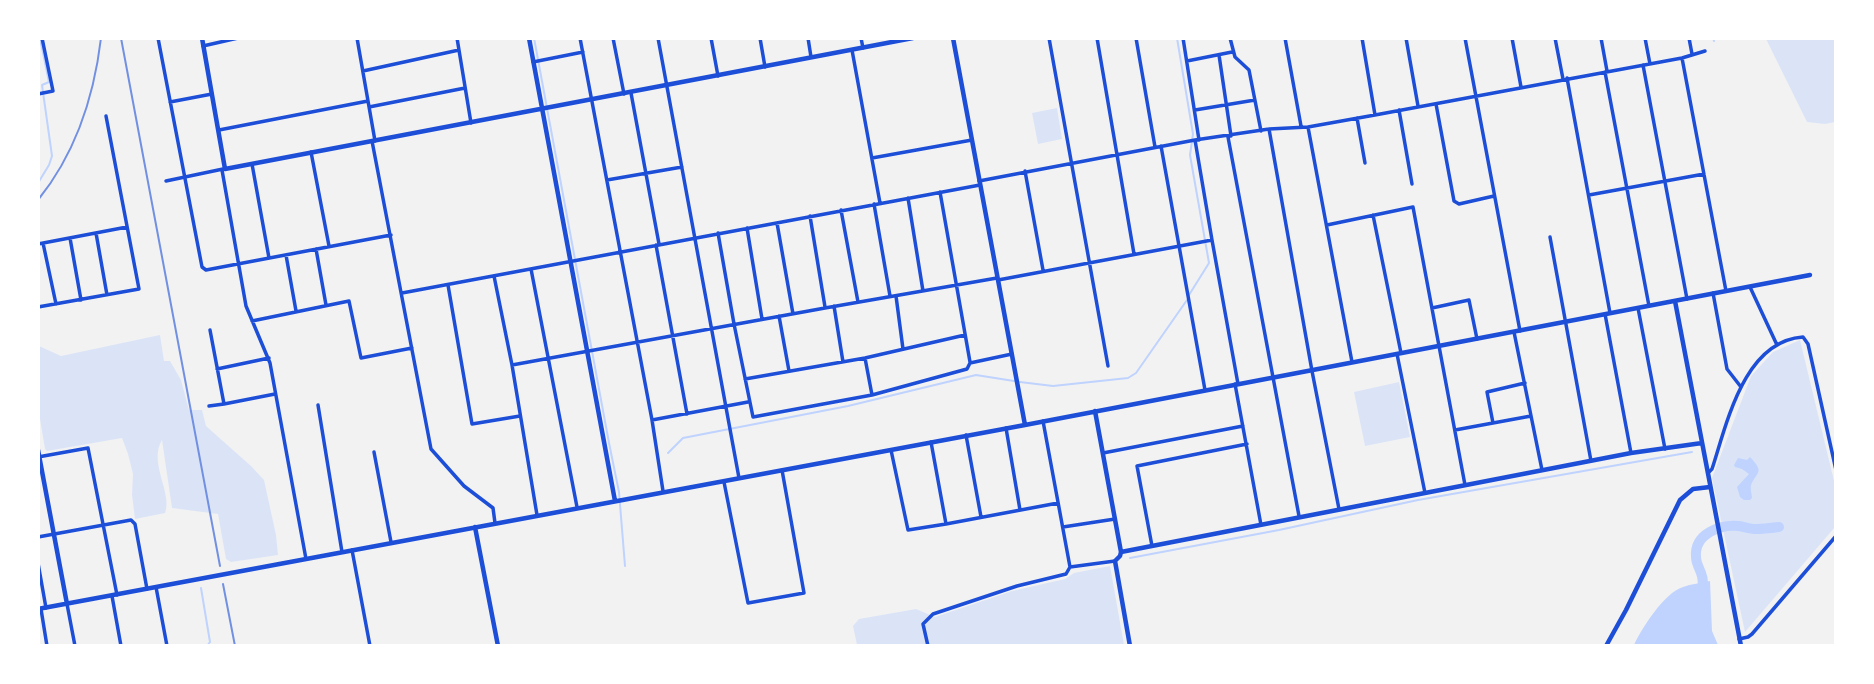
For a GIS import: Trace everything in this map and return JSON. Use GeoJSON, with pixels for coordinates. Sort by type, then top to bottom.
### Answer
{"type":"FeatureCollection","features":[{"type":"Feature","properties":{"kind":"street"},"geometry":{"type":"LineString","coordinates":[[38,94],[53,91],[42,38]]}},
{"type":"Feature","properties":{"kind":"street"},"geometry":{"type":"LineString","coordinates":[[158,38],[202,267],[206,270],[391,235]]}},
{"type":"Feature","properties":{"kind":"street"},"geometry":{"type":"LineString","coordinates":[[202,38],[246,306],[268,358],[306,559]]}},
{"type":"Feature","properties":{"kind":"street"},"geometry":{"type":"LineString","coordinates":[[357,38],[431,449],[464,486],[493,508],[495,523]]}},
{"type":"Feature","properties":{"kind":"street"},"geometry":{"type":"LineString","coordinates":[[457,38],[471,123]]}},
{"type":"Feature","properties":{"kind":"street"},"geometry":{"type":"LineString","coordinates":[[529,38],[615,501]]}},
{"type":"Feature","properties":{"kind":"street"},"geometry":{"type":"LineString","coordinates":[[580,38],[663,491]]}},
{"type":"Feature","properties":{"kind":"street"},"geometry":{"type":"LineString","coordinates":[[613,38],[624,94]]}},
{"type":"Feature","properties":{"kind":"street"},"geometry":{"type":"LineString","coordinates":[[659,38],[739,478]]}},
{"type":"Feature","properties":{"kind":"street"},"geometry":{"type":"LineString","coordinates":[[711,38],[718,76]]}},
{"type":"Feature","properties":{"kind":"street"},"geometry":{"type":"LineString","coordinates":[[760,38],[765,67]]}},
{"type":"Feature","properties":{"kind":"street"},"geometry":{"type":"LineString","coordinates":[[808,38],[812,58]]}},
{"type":"Feature","properties":{"kind":"street"},"geometry":{"type":"LineString","coordinates":[[861,38],[863,48]]}},
{"type":"Feature","properties":{"kind":"street"},"geometry":{"type":"LineString","coordinates":[[166,181],[913,38]]}},
{"type":"Feature","properties":{"kind":"street"},"geometry":{"type":"LineString","coordinates":[[953,38],[1025,425]]}},
{"type":"Feature","properties":{"kind":"street"},"geometry":{"type":"LineString","coordinates":[[1049,38],[1108,366]]}},
{"type":"Feature","properties":{"kind":"street"},"geometry":{"type":"LineString","coordinates":[[1097,38],[1134,254]]}},
{"type":"Feature","properties":{"kind":"street"},"geometry":{"type":"LineString","coordinates":[[1136,38],[1155,148]]}},
{"type":"Feature","properties":{"kind":"street"},"geometry":{"type":"LineString","coordinates":[[1183,38],[1212,240],[1261,525]]}},
{"type":"Feature","properties":{"kind":"street"},"geometry":{"type":"LineString","coordinates":[[1230,38],[1234,57],[1250,69],[1261,131]]}},
{"type":"Feature","properties":{"kind":"street"},"geometry":{"type":"LineString","coordinates":[[1285,38],[1301,127]]}},
{"type":"Feature","properties":{"kind":"street"},"geometry":{"type":"LineString","coordinates":[[1362,38],[1374,115]]}},
{"type":"Feature","properties":{"kind":"street"},"geometry":{"type":"LineString","coordinates":[[1406,38],[1418,106]]}},
{"type":"Feature","properties":{"kind":"street"},"geometry":{"type":"LineString","coordinates":[[1465,38],[1542,470]]}},
{"type":"Feature","properties":{"kind":"street"},"geometry":{"type":"LineString","coordinates":[[1512,38],[1521,87]]}},
{"type":"Feature","properties":{"kind":"street"},"geometry":{"type":"LineString","coordinates":[[1555,38],[1589,195],[1630,453]]}},
{"type":"Feature","properties":{"kind":"street"},"geometry":{"type":"LineString","coordinates":[[1601,38],[1649,306]]}},
{"type":"Feature","properties":{"kind":"street"},"geometry":{"type":"LineString","coordinates":[[1645,38],[1650,64]]}},
{"type":"Feature","properties":{"kind":"street"},"geometry":{"type":"LineString","coordinates":[[1689,38],[1692,54]]}},
{"type":"Feature","properties":{"kind":"street"},"geometry":{"type":"LineString","coordinates":[[203,46],[236,39]]}},
{"type":"Feature","properties":{"kind":"street"},"geometry":{"type":"LineString","coordinates":[[363,71],[459,50]]}},
{"type":"Feature","properties":{"kind":"street"},"geometry":{"type":"LineString","coordinates":[[852,50],[880,203]]}},
{"type":"Feature","properties":{"kind":"street"},"geometry":{"type":"LineString","coordinates":[[401,293],[940,192],[1025,172],[1161,146],[1269,129],[1308,127],[1682,58],[1705,51]]}},
{"type":"Feature","properties":{"kind":"street"},"geometry":{"type":"LineString","coordinates":[[533,62],[583,52]]}},
{"type":"Feature","properties":{"kind":"street"},"geometry":{"type":"LineString","coordinates":[[1187,61],[1232,52]]}},
{"type":"Feature","properties":{"kind":"street"},"geometry":{"type":"LineString","coordinates":[[1219,55],[1229,136],[1299,516]]}},
{"type":"Feature","properties":{"kind":"street"},"geometry":{"type":"LineString","coordinates":[[1682,58],[1726,291]]}},
{"type":"Feature","properties":{"kind":"street"},"geometry":{"type":"LineString","coordinates":[[1643,65],[1687,299]]}},
{"type":"Feature","properties":{"kind":"street"},"geometry":{"type":"LineString","coordinates":[[369,107],[465,88]]}},
{"type":"Feature","properties":{"kind":"street"},"geometry":{"type":"LineString","coordinates":[[631,93],[687,414]]}},
{"type":"Feature","properties":{"kind":"street"},"geometry":{"type":"LineString","coordinates":[[170,102],[212,94]]}},
{"type":"Feature","properties":{"kind":"street"},"geometry":{"type":"LineString","coordinates":[[1195,110],[1255,100]]}},
{"type":"Feature","properties":{"kind":"street"},"geometry":{"type":"LineString","coordinates":[[219,130],[368,101]]}},
{"type":"Feature","properties":{"kind":"street"},"geometry":{"type":"LineString","coordinates":[[1436,103],[1454,201],[1459,204],[1494,196]]}},
{"type":"Feature","properties":{"kind":"street"},"geometry":{"type":"LineString","coordinates":[[1399,110],[1412,184]]}},
{"type":"Feature","properties":{"kind":"street"},"geometry":{"type":"LineString","coordinates":[[38,307],[139,289],[106,116]]}},
{"type":"Feature","properties":{"kind":"street"},"geometry":{"type":"LineString","coordinates":[[1357,118],[1365,163]]}},
{"type":"Feature","properties":{"kind":"street"},"geometry":{"type":"LineString","coordinates":[[1308,127],[1352,363]]}},
{"type":"Feature","properties":{"kind":"street"},"geometry":{"type":"LineString","coordinates":[[1269,129],[1339,509]]}},
{"type":"Feature","properties":{"kind":"street"},"geometry":{"type":"LineString","coordinates":[[872,158],[972,140]]}},
{"type":"Feature","properties":{"kind":"street"},"geometry":{"type":"LineString","coordinates":[[1161,146],[1205,390]]}},
{"type":"Feature","properties":{"kind":"street"},"geometry":{"type":"LineString","coordinates":[[311,152],[329,246]]}},
{"type":"Feature","properties":{"kind":"street"},"geometry":{"type":"LineString","coordinates":[[252,164],[269,258]]}},
{"type":"Feature","properties":{"kind":"street"},"geometry":{"type":"LineString","coordinates":[[607,180],[682,167]]}},
{"type":"Feature","properties":{"kind":"street"},"geometry":{"type":"LineString","coordinates":[[1025,172],[1043,270]]}},
{"type":"Feature","properties":{"kind":"street"},"geometry":{"type":"LineString","coordinates":[[1589,195],[1704,174]]}},
{"type":"Feature","properties":{"kind":"street"},"geometry":{"type":"LineString","coordinates":[[718,233],[748,402],[753,417],[872,395],[967,369],[970,363],[940,192]]}},
{"type":"Feature","properties":{"kind":"street"},"geometry":{"type":"LineString","coordinates":[[908,198],[923,291]]}},
{"type":"Feature","properties":{"kind":"street"},"geometry":{"type":"LineString","coordinates":[[874,204],[903,349]]}},
{"type":"Feature","properties":{"kind":"street"},"geometry":{"type":"LineString","coordinates":[[1327,225],[1413,207],[1465,485]]}},
{"type":"Feature","properties":{"kind":"street"},"geometry":{"type":"LineString","coordinates":[[841,210],[858,302]]}},
{"type":"Feature","properties":{"kind":"street"},"geometry":{"type":"LineString","coordinates":[[1373,215],[1424,493]]}},
{"type":"Feature","properties":{"kind":"street"},"geometry":{"type":"LineString","coordinates":[[810,216],[825,308]]}},
{"type":"Feature","properties":{"kind":"street"},"geometry":{"type":"LineString","coordinates":[[777,222],[793,314]]}},
{"type":"Feature","properties":{"kind":"street"},"geometry":{"type":"LineString","coordinates":[[56,304],[41,244],[127,227]]}},
{"type":"Feature","properties":{"kind":"street"},"geometry":{"type":"LineString","coordinates":[[747,228],[762,319]]}},
{"type":"Feature","properties":{"kind":"street"},"geometry":{"type":"LineString","coordinates":[[96,233],[107,295]]}},
{"type":"Feature","properties":{"kind":"street"},"geometry":{"type":"LineString","coordinates":[[1550,237],[1591,461]]}},
{"type":"Feature","properties":{"kind":"street"},"geometry":{"type":"LineString","coordinates":[[70,238],[81,300]]}},
{"type":"Feature","properties":{"kind":"street"},"geometry":{"type":"LineString","coordinates":[[512,365],[1212,240]]}},
{"type":"Feature","properties":{"kind":"street"},"geometry":{"type":"LineString","coordinates":[[316,249],[326,305]]}},
{"type":"Feature","properties":{"kind":"street"},"geometry":{"type":"LineString","coordinates":[[286,255],[296,312]]}},
{"type":"Feature","properties":{"kind":"street"},"geometry":{"type":"LineString","coordinates":[[531,269],[577,508]]}},
{"type":"Feature","properties":{"kind":"street"},"geometry":{"type":"LineString","coordinates":[[42,609],[1810,275]]}},
{"type":"Feature","properties":{"kind":"street"},"geometry":{"type":"LineString","coordinates":[[494,276],[537,515]]}},
{"type":"Feature","properties":{"kind":"street"},"geometry":{"type":"LineString","coordinates":[[448,285],[472,424],[520,416]]}},
{"type":"Feature","properties":{"kind":"street"},"geometry":{"type":"LineString","coordinates":[[1749,286],[1777,345]]}},
{"type":"Feature","properties":{"kind":"street"},"geometry":{"type":"LineString","coordinates":[[1713,293],[1727,369],[1741,387]]}},
{"type":"Feature","properties":{"kind":"street"},"geometry":{"type":"LineString","coordinates":[[1432,308],[1469,300],[1477,339]]}},
{"type":"Feature","properties":{"kind":"street"},"geometry":{"type":"LineString","coordinates":[[252,321],[349,301],[360,358],[412,348]]}},
{"type":"Feature","properties":{"kind":"street"},"geometry":{"type":"LineString","coordinates":[[1675,301],[1741,646]]}},
{"type":"Feature","properties":{"kind":"street"},"geometry":{"type":"LineString","coordinates":[[834,306],[843,362]]}},
{"type":"Feature","properties":{"kind":"street"},"geometry":{"type":"LineString","coordinates":[[1638,308],[1665,449]]}},
{"type":"Feature","properties":{"kind":"street"},"geometry":{"type":"LineString","coordinates":[[779,316],[789,371]]}},
{"type":"Feature","properties":{"kind":"street"},"geometry":{"type":"LineString","coordinates":[[210,330],[224,404]]}},
{"type":"Feature","properties":{"kind":"street"},"geometry":{"type":"LineString","coordinates":[[744,379],[865,358],[965,335]]}},
{"type":"Feature","properties":{"kind":"street"},"geometry":{"type":"LineString","coordinates":[[1707,474],[1712,469],[1741,387],[1766,353],[1777,345],[1799,337],[1806,340],[1836,470]]}},
{"type":"Feature","properties":{"kind":"street"},"geometry":{"type":"LineString","coordinates":[[970,363],[1012,354]]}},
{"type":"Feature","properties":{"kind":"street"},"geometry":{"type":"LineString","coordinates":[[217,369],[268,358]]}},
{"type":"Feature","properties":{"kind":"street"},"geometry":{"type":"LineString","coordinates":[[865,358],[872,395]]}},
{"type":"Feature","properties":{"kind":"street"},"geometry":{"type":"LineString","coordinates":[[1493,423],[1487,392],[1525,383]]}},
{"type":"Feature","properties":{"kind":"street"},"geometry":{"type":"LineString","coordinates":[[209,406],[275,394]]}},
{"type":"Feature","properties":{"kind":"street"},"geometry":{"type":"LineString","coordinates":[[652,420],[748,402]]}},
{"type":"Feature","properties":{"kind":"street"},"geometry":{"type":"LineString","coordinates":[[318,405],[342,552]]}},
{"type":"Feature","properties":{"kind":"street"},"geometry":{"type":"LineString","coordinates":[[1070,567],[1115,561],[1121,556],[1095,411]]}},
{"type":"Feature","properties":{"kind":"street"},"geometry":{"type":"LineString","coordinates":[[1455,430],[1531,415]]}},
{"type":"Feature","properties":{"kind":"street"},"geometry":{"type":"LineString","coordinates":[[928,646],[923,624],[933,614],[1017,586],[1066,574],[1070,567],[1043,421]]}},
{"type":"Feature","properties":{"kind":"street"},"geometry":{"type":"LineString","coordinates":[[1103,453],[1243,426]]}},
{"type":"Feature","properties":{"kind":"street"},"geometry":{"type":"LineString","coordinates":[[1006,428],[1020,510]]}},
{"type":"Feature","properties":{"kind":"street"},"geometry":{"type":"LineString","coordinates":[[966,436],[981,517]]}},
{"type":"Feature","properties":{"kind":"street"},"geometry":{"type":"LineString","coordinates":[[931,442],[946,524]]}},
{"type":"Feature","properties":{"kind":"street"},"geometry":{"type":"LineString","coordinates":[[1121,552],[1630,453],[1702,443]]}},
{"type":"Feature","properties":{"kind":"street"},"geometry":{"type":"LineString","coordinates":[[1152,546],[1137,466],[1247,444]]}},
{"type":"Feature","properties":{"kind":"street"},"geometry":{"type":"LineString","coordinates":[[39,457],[88,447],[104,524],[121,646]]}},
{"type":"Feature","properties":{"kind":"street"},"geometry":{"type":"LineString","coordinates":[[38,450],[75,646]]}},
{"type":"Feature","properties":{"kind":"street"},"geometry":{"type":"LineString","coordinates":[[891,450],[908,530],[1058,502]]}},
{"type":"Feature","properties":{"kind":"street"},"geometry":{"type":"LineString","coordinates":[[374,452],[391,543]]}},
{"type":"Feature","properties":{"kind":"street"},"geometry":{"type":"LineString","coordinates":[[724,481],[748,603],[804,593],[782,470]]}},
{"type":"Feature","properties":{"kind":"street"},"geometry":{"type":"LineString","coordinates":[[1606,646],[1680,500],[1693,489],[1710,487]]}},
{"type":"Feature","properties":{"kind":"street"},"geometry":{"type":"LineString","coordinates":[[1063,527],[1115,519]]}},
{"type":"Feature","properties":{"kind":"street"},"geometry":{"type":"LineString","coordinates":[[38,537],[131,520],[147,589]]}},
{"type":"Feature","properties":{"kind":"street"},"geometry":{"type":"LineString","coordinates":[[475,527],[498,646]]}},
{"type":"Feature","properties":{"kind":"street"},"geometry":{"type":"LineString","coordinates":[[1739,639],[1752,634],[1836,536]]}},
{"type":"Feature","properties":{"kind":"street"},"geometry":{"type":"LineString","coordinates":[[352,550],[370,646]]}},
{"type":"Feature","properties":{"kind":"street"},"geometry":{"type":"LineString","coordinates":[[1115,561],[1130,646]]}},
{"type":"Feature","properties":{"kind":"street"},"geometry":{"type":"LineString","coordinates":[[38,563],[47,646]]}},
{"type":"Feature","properties":{"kind":"street"},"geometry":{"type":"LineString","coordinates":[[156,587],[167,646]]}},
{"type":"Feature","properties":{"kind":"shaded area"},"geometry":{"type":"Polygon","coordinates":[[[1766,39],[1835,39],[1835,122],[1807,122],[1766,39]]]}},
{"type":"Feature","properties":{"kind":"shaded area"},"geometry":{"type":"Polygon","coordinates":[[[1057,108],[1062,139],[1038,144],[1032,113],[1057,108]]]}},
{"type":"Feature","properties":{"kind":"shaded area"},"geometry":{"type":"Polygon","coordinates":[[[160,335],[164,361],[170,361],[181,380],[189,410],[202,410],[206,426],[264,480],[278,555],[231,562],[226,559],[218,514],[172,508],[162,440],[158,458],[166,497],[165,513],[135,519],[133,474],[122,438],[47,451],[45,449],[39,413],[39,346],[61,356],[160,335]]]}},
{"type":"Feature","properties":{"kind":"shaded area"},"geometry":{"type":"Polygon","coordinates":[[[1800,340],[1835,485],[1835,527],[1745,632],[1712,478],[1751,376],[1773,352],[1800,340]]]}},
{"type":"Feature","properties":{"kind":"shaded area"},"geometry":{"type":"Polygon","coordinates":[[[1399,382],[1410,437],[1365,446],[1354,392],[1399,382]]]}},
{"type":"Feature","properties":{"kind":"shaded area"},"geometry":{"type":"Polygon","coordinates":[[[1110,566],[1124,645],[857,645],[853,626],[859,619],[916,609],[935,617],[1012,591],[1065,579],[1074,573],[1110,566]]]}},
{"type":"Feature","properties":{"kind":"water"},"geometry":{"type":"Polygon","coordinates":[[[1750,457],[1758,472],[1751,485],[1752,498],[1744,500],[1737,487],[1749,474],[1734,465],[1738,458],[1747,460],[1750,457]]]}},
{"type":"Feature","properties":{"kind":"water"},"geometry":{"type":"Polygon","coordinates":[[[1710,581],[1712,631],[1718,645],[1634,645],[1648,621],[1668,596],[1683,587],[1710,581]]]}},
{"type":"Feature","properties":{"kind":"waterway"},"geometry":{"type":"LineString","coordinates":[[38,183],[52,156],[42,85],[49,82],[40,38]]}},
{"type":"Feature","properties":{"kind":"waterway"},"geometry":{"type":"LineString","coordinates":[[534,38],[619,492],[625,566]]}},
{"type":"Feature","properties":{"kind":"waterway"},"geometry":{"type":"LineString","coordinates":[[1177,38],[1193,134],[1190,155],[1209,263],[1189,295]]}},
{"type":"Feature","properties":{"kind":"waterway"},"geometry":{"type":"LineString","coordinates":[[1020,382],[1053,386],[1128,378],[1136,373],[1187,300]]}},
{"type":"Feature","properties":{"kind":"waterway"},"geometry":{"type":"LineString","coordinates":[[668,453],[683,438],[848,406],[976,375],[1014,381]]}},
{"type":"Feature","properties":{"kind":"waterway"},"geometry":{"type":"LineString","coordinates":[[1130,558],[1418,500],[1692,452]]}},
{"type":"Feature","properties":{"kind":"waterway"},"geometry":{"type":"LineString","coordinates":[[1702,595],[1703,578],[1697,563],[1696,549],[1704,537],[1724,527],[1779,527]]}},
{"type":"Feature","properties":{"kind":"waterway"},"geometry":{"type":"LineString","coordinates":[[201,588],[210,642],[207,646]]}},
{"type":"Feature","properties":{"kind":"railway"},"geometry":{"type":"LineString","coordinates":[[38,200],[63,163],[81,124],[94,82],[101,38]]}},
{"type":"Feature","properties":{"kind":"railway"},"geometry":{"type":"LineString","coordinates":[[121,38],[220,566]]}},
{"type":"Feature","properties":{"kind":"railway"},"geometry":{"type":"LineString","coordinates":[[223,584],[235,646]]}}]}
